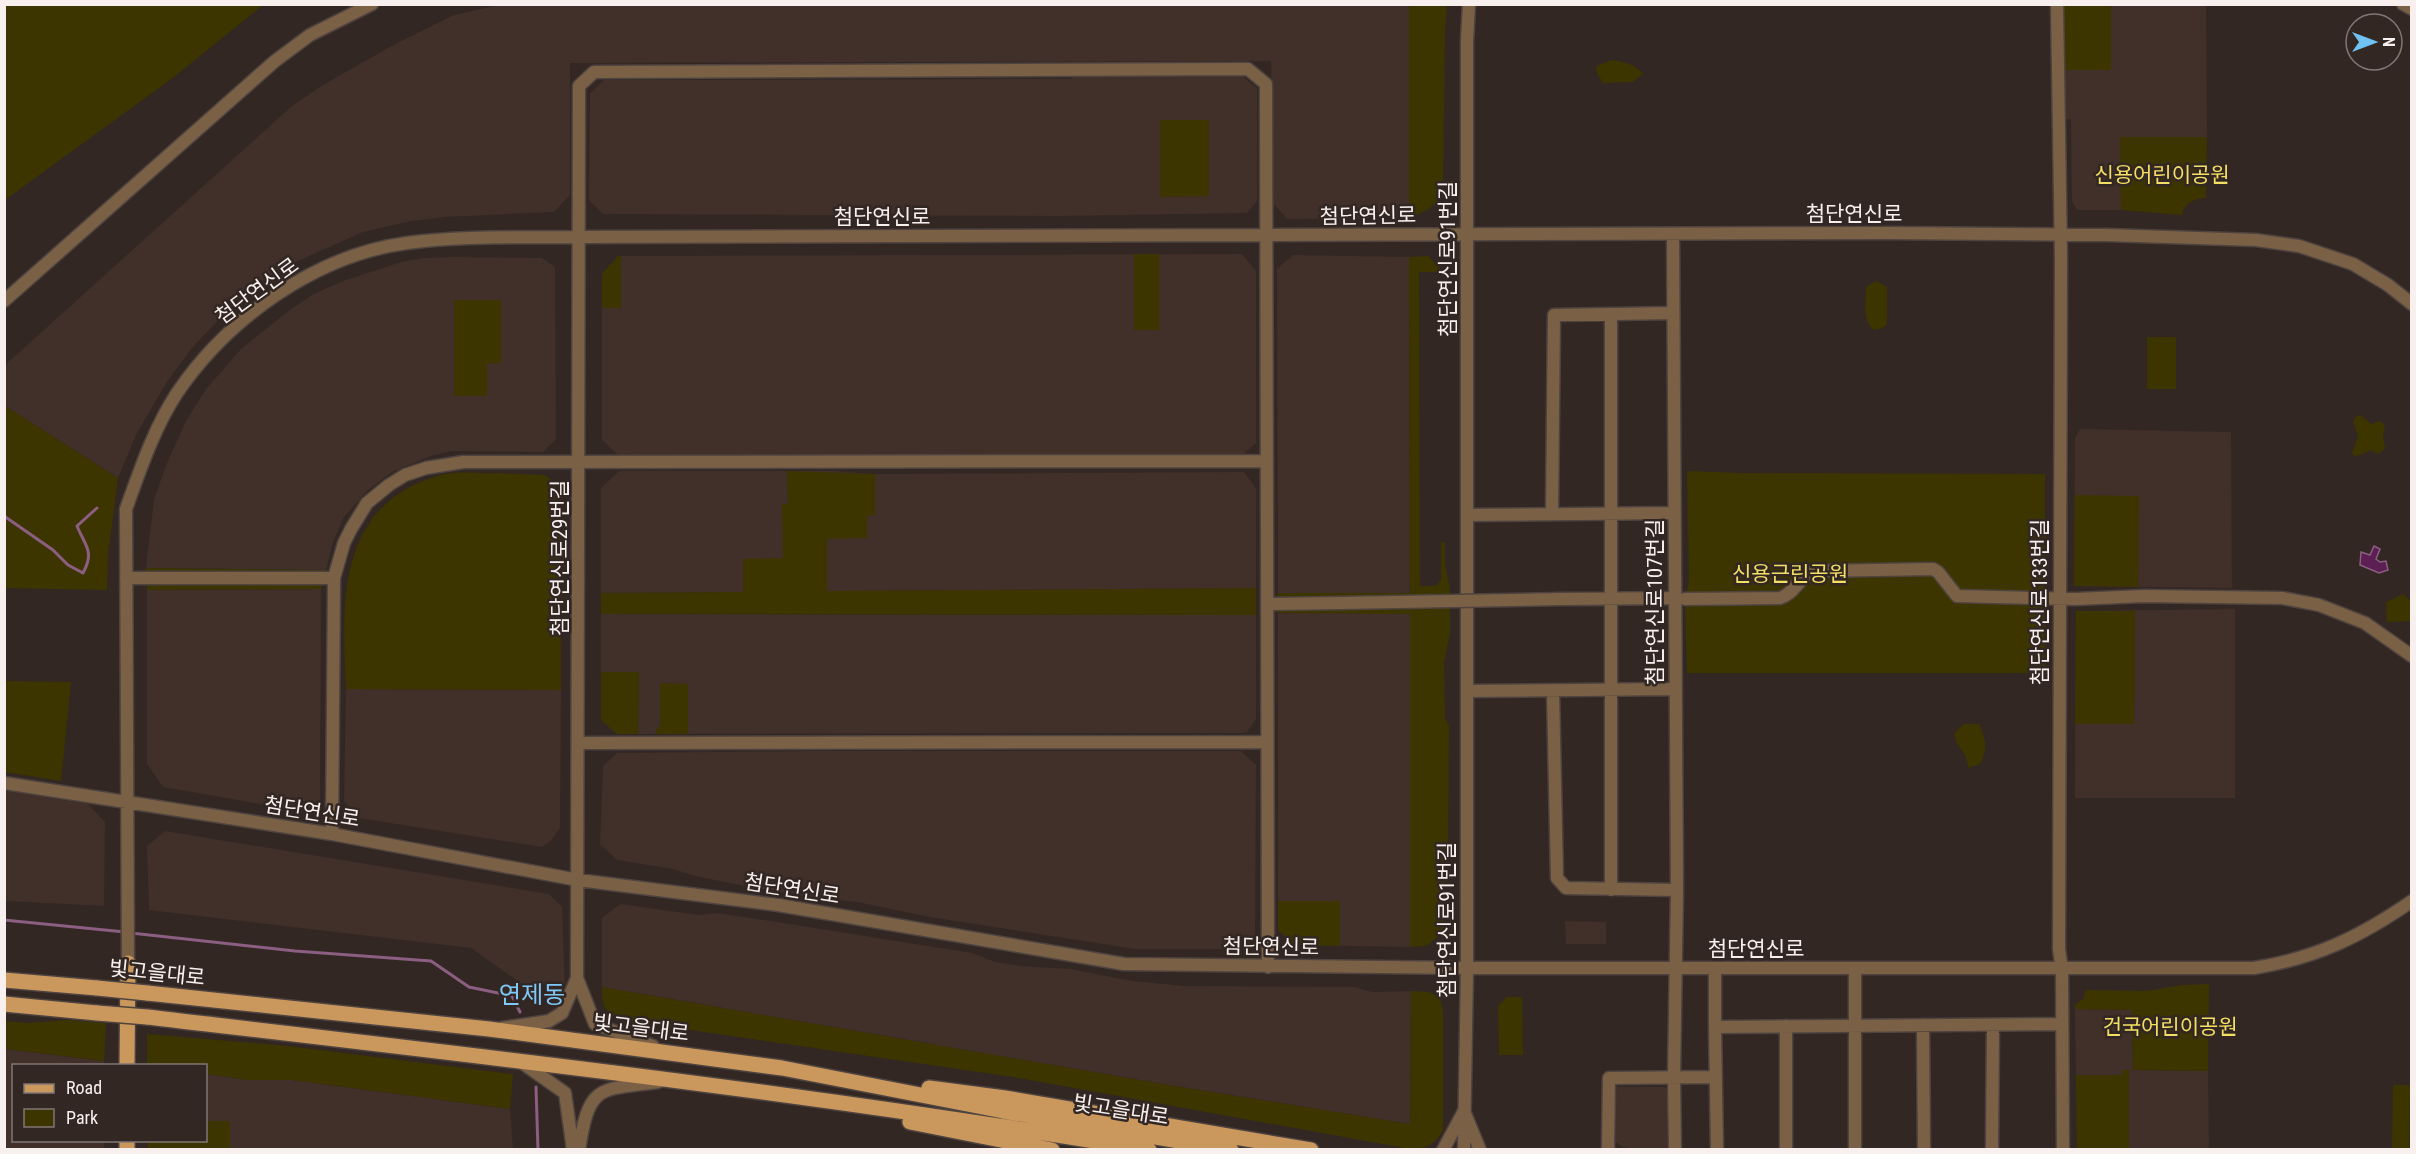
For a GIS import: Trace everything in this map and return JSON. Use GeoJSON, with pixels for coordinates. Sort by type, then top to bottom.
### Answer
{"type":"FeatureCollection","features":[{"type":"Feature","properties":{"kind":"main road"},"geometry":{"type":"LineString","coordinates":[[127,1064],[128,963]]}},
{"type":"Feature","properties":{"kind":"main road","name":"빛고을대로"},"geometry":{"type":"LineString","coordinates":[[4,980],[489,1029],[782,1068],[1003,1111],[1231,1149]]}},
{"type":"Feature","properties":{"kind":"main road","name":"빛고을대로"},"geometry":{"type":"LineString","coordinates":[[4,1004],[147,1017],[520,1061],[1002,1125],[1149,1149]]}},
{"type":"Feature","properties":{"kind":"main road"},"geometry":{"type":"LineString","coordinates":[[782,1068],[1005,1098],[1311,1149]]}},
{"type":"Feature","properties":{"kind":"main road"},"geometry":{"type":"LineString","coordinates":[[778,1095],[1052,1149]]}},
{"type":"Feature","properties":{"kind":"street"},"geometry":{"type":"LineString","coordinates":[[4,301],[275,61],[310,35],[372,4]]}},
{"type":"Feature","properties":{"kind":"street","name":"첨단연신로91번길"},"geometry":{"type":"LineString","coordinates":[[1464,1149],[1467,968],[1467,41],[1469,4]]}},
{"type":"Feature","properties":{"kind":"street"},"geometry":{"type":"LineString","coordinates":[[2057,4],[2060,234]]}},
{"type":"Feature","properties":{"kind":"street"},"geometry":{"type":"LineString","coordinates":[[2403,4],[2412,9]]}},
{"type":"Feature","properties":{"kind":"street","name":"첨단연신로29번길"},"geometry":{"type":"LineString","coordinates":[[577,978],[580,462],[579,86],[594,72],[1248,69],[1266,84],[1265,236]]}},
{"type":"Feature","properties":{"kind":"street","name":"첨단연신로107번길"},"geometry":{"type":"LineString","coordinates":[[1673,234],[1674,513],[1680,598],[1675,689],[1677,890],[1675,1149]]}},
{"type":"Feature","properties":{"kind":"street","name":"첨단연신로"},"geometry":{"type":"LineString","coordinates":[[128,963],[126,509],[149,446],[177,393],[220,342],[244,319],[288,287],[328,266],[371,251],[406,243],[442,240],[580,237],[2060,234],[2256,240],[2299,246],[2353,264],[2388,285],[2412,304]]}},
{"type":"Feature","properties":{"kind":"street","name":"첨단연신로133번길"},"geometry":{"type":"LineString","coordinates":[[2060,234],[2059,949],[2062,970],[2063,1149]]}},
{"type":"Feature","properties":{"kind":"street"},"geometry":{"type":"LineString","coordinates":[[1265,236],[1268,967]]}},
{"type":"Feature","properties":{"kind":"street"},"geometry":{"type":"LineString","coordinates":[[1552,514],[1554,315],[1673,313]]}},
{"type":"Feature","properties":{"kind":"street"},"geometry":{"type":"LineString","coordinates":[[1611,314],[1611,890]]}},
{"type":"Feature","properties":{"kind":"street"},"geometry":{"type":"LineString","coordinates":[[332,834],[334,578],[344,543],[367,503],[405,475],[442,464],[463,462],[1266,462]]}},
{"type":"Feature","properties":{"kind":"street"},"geometry":{"type":"LineString","coordinates":[[1468,514],[1674,513]]}},
{"type":"Feature","properties":{"kind":"street"},"geometry":{"type":"LineString","coordinates":[[1267,604],[1612,598],[1780,598],[1787,595],[1807,574],[1815,571],[1933,568],[1957,596],[2282,598],[2319,605],[2365,623],[2412,656]]}},
{"type":"Feature","properties":{"kind":"street"},"geometry":{"type":"LineString","coordinates":[[126,578],[334,578]]}},
{"type":"Feature","properties":{"kind":"street"},"geometry":{"type":"LineString","coordinates":[[1468,691],[1675,689]]}},
{"type":"Feature","properties":{"kind":"street"},"geometry":{"type":"LineString","coordinates":[[1553,691],[1557,878],[1566,888],[1677,890]]}},
{"type":"Feature","properties":{"kind":"street"},"geometry":{"type":"LineString","coordinates":[[579,743],[1268,742]]}},
{"type":"Feature","properties":{"kind":"street"},"geometry":{"type":"LineString","coordinates":[[4,783],[126,803]]}},
{"type":"Feature","properties":{"kind":"street","name":"첨단연신로"},"geometry":{"type":"LineString","coordinates":[[126,803],[332,834],[578,880],[778,905],[1124,964],[1467,968],[2239,969],[2287,963],[2342,944],[2412,901]]}},
{"type":"Feature","properties":{"kind":"street"},"geometry":{"type":"LineString","coordinates":[[1715,968],[1717,1149]]}},
{"type":"Feature","properties":{"kind":"street"},"geometry":{"type":"LineString","coordinates":[[1855,968],[1855,1149]]}},
{"type":"Feature","properties":{"kind":"street"},"geometry":{"type":"LineString","coordinates":[[489,1029],[549,1021],[562,1013],[577,978]]}},
{"type":"Feature","properties":{"kind":"street"},"geometry":{"type":"LineString","coordinates":[[577,978],[595,1024],[672,1053]]}},
{"type":"Feature","properties":{"kind":"street"},"geometry":{"type":"LineString","coordinates":[[1715,1027],[2062,1024]]}},
{"type":"Feature","properties":{"kind":"street"},"geometry":{"type":"LineString","coordinates":[[1923,1025],[1924,1149]]}},
{"type":"Feature","properties":{"kind":"street"},"geometry":{"type":"LineString","coordinates":[[1992,1149],[1993,1025]]}},
{"type":"Feature","properties":{"kind":"street"},"geometry":{"type":"LineString","coordinates":[[1786,1026],[1786,1149]]}},
{"type":"Feature","properties":{"kind":"street"},"geometry":{"type":"LineString","coordinates":[[520,1061],[566,1093],[573,1149]]}},
{"type":"Feature","properties":{"kind":"street"},"geometry":{"type":"LineString","coordinates":[[1608,1149],[1609,1078],[1716,1077]]}},
{"type":"Feature","properties":{"kind":"street"},"geometry":{"type":"LineString","coordinates":[[579,1149],[584,1116],[591,1103],[605,1089],[670,1080]]}},
{"type":"Feature","properties":{"kind":"street"},"geometry":{"type":"LineString","coordinates":[[1443,1149],[1464,1111]]}},
{"type":"Feature","properties":{"kind":"street"},"geometry":{"type":"LineString","coordinates":[[1464,1111],[1480,1149]]}},
{"type":"Feature","properties":{"kind":"shaded area"},"geometry":{"type":"Polygon","coordinates":[[[502,4],[1409,5],[1409,217],[1287,219],[1274,204],[1271,61],[570,63],[570,195],[554,212],[445,217],[411,221],[363,232],[289,265],[255,285],[245,292],[192,348],[168,380],[137,433],[118,478],[5,406],[4,366],[292,106],[323,85],[395,44],[454,15],[502,4]]]}},
{"type":"Feature","properties":{"kind":"shaded area"},"geometry":{"type":"Polygon","coordinates":[[[2061,5],[2206,5],[2207,137],[2121,137],[2121,210],[2077,210],[2072,201],[2071,119],[2061,119],[2061,5]]]}},
{"type":"Feature","properties":{"kind":"shaded area"},"geometry":{"type":"Polygon","coordinates":[[[1072,76],[1243,77],[1257,88],[1257,201],[1247,213],[1058,216],[603,214],[589,200],[590,94],[604,80],[1072,79],[1072,76]]]}},
{"type":"Feature","properties":{"kind":"shaded area"},"geometry":{"type":"Polygon","coordinates":[[[1242,254],[1256,271],[1256,443],[1243,454],[618,455],[602,440],[602,274],[618,256],[1242,254]]]}},
{"type":"Feature","properties":{"kind":"shaded area"},"geometry":{"type":"Polygon","coordinates":[[[1293,255],[1409,257],[1410,593],[1278,593],[1277,269],[1293,255]]]}},
{"type":"Feature","properties":{"kind":"shaded area"},"geometry":{"type":"Polygon","coordinates":[[[424,258],[542,258],[555,267],[556,439],[543,452],[451,451],[431,456],[392,472],[368,490],[344,517],[333,542],[326,570],[146,568],[154,499],[167,463],[186,421],[206,389],[241,349],[291,309],[314,294],[343,281],[401,262],[424,258]]]}},
{"type":"Feature","properties":{"kind":"shaded area"},"geometry":{"type":"Polygon","coordinates":[[[2080,429],[2231,432],[2232,588],[2074,586],[2075,438],[2080,429]]]}},
{"type":"Feature","properties":{"kind":"shaded area"},"geometry":{"type":"Polygon","coordinates":[[[619,471],[835,471],[871,474],[1244,472],[1256,488],[1256,588],[601,593],[601,488],[619,471]]]}},
{"type":"Feature","properties":{"kind":"shaded area"},"geometry":{"type":"Polygon","coordinates":[[[2374,546],[2380,549],[2376,559],[2380,562],[2386,561],[2388,570],[2379,573],[2360,565],[2361,552],[2370,555],[2374,546]]]}},
{"type":"Feature","properties":{"kind":"shaded area"},"geometry":{"type":"Polygon","coordinates":[[[321,589],[320,799],[306,812],[163,787],[147,764],[147,590],[321,589]]]}},
{"type":"Feature","properties":{"kind":"shaded area"},"geometry":{"type":"Polygon","coordinates":[[[2235,609],[2235,798],[2075,798],[2076,611],[2235,609]]]}},
{"type":"Feature","properties":{"kind":"shaded area"},"geometry":{"type":"Polygon","coordinates":[[[1278,613],[1410,613],[1410,947],[1294,945],[1278,930],[1278,613]]]}},
{"type":"Feature","properties":{"kind":"shaded area"},"geometry":{"type":"Polygon","coordinates":[[[601,614],[1256,615],[1256,719],[1247,732],[1242,733],[617,734],[601,720],[601,614]]]}},
{"type":"Feature","properties":{"kind":"shaded area"},"geometry":{"type":"Polygon","coordinates":[[[346,689],[561,690],[560,828],[550,842],[542,847],[358,818],[344,801],[346,689]]]}},
{"type":"Feature","properties":{"kind":"shaded area"},"geometry":{"type":"Polygon","coordinates":[[[1241,751],[1256,765],[1255,933],[1250,944],[1240,949],[1135,949],[930,917],[857,902],[814,898],[735,884],[673,869],[617,860],[600,844],[603,766],[617,753],[1241,751]]]}},
{"type":"Feature","properties":{"kind":"shaded area"},"geometry":{"type":"Polygon","coordinates":[[[5,791],[88,804],[105,822],[104,906],[5,901],[5,791]]]}},
{"type":"Feature","properties":{"kind":"shaded area"},"geometry":{"type":"Polygon","coordinates":[[[165,831],[549,894],[562,907],[565,985],[523,985],[471,948],[149,910],[147,846],[165,831]]]}},
{"type":"Feature","properties":{"kind":"shaded area"},"geometry":{"type":"Polygon","coordinates":[[[620,904],[699,915],[717,913],[771,921],[972,953],[995,962],[1071,969],[1132,981],[1185,986],[1355,987],[1372,992],[1411,991],[1410,1124],[1169,1085],[602,987],[602,918],[620,904]]]}},
{"type":"Feature","properties":{"kind":"shaded area"},"geometry":{"type":"Polygon","coordinates":[[[1565,921],[1606,922],[1606,944],[1566,944],[1565,921]]]}},
{"type":"Feature","properties":{"kind":"shaded area"},"geometry":{"type":"Polygon","coordinates":[[[2075,1009],[2132,1010],[2133,1070],[2208,1071],[2209,1149],[2077,1149],[2075,1009]]]}},
{"type":"Feature","properties":{"kind":"shaded area"},"geometry":{"type":"Polygon","coordinates":[[[4,1049],[104,1061],[104,1064],[12,1064],[12,1142],[104,1142],[104,1149],[5,1149],[4,1049]]]}},
{"type":"Feature","properties":{"kind":"shaded area"},"geometry":{"type":"Polygon","coordinates":[[[207,1074],[248,1080],[292,1080],[510,1109],[513,1149],[148,1150],[148,1142],[207,1142],[207,1074]]]}},
{"type":"Feature","properties":{"kind":"shaded area"},"geometry":{"type":"Polygon","coordinates":[[[1616,1087],[1664,1087],[1667,1090],[1667,1149],[1635,1149],[1622,1147],[1616,1142],[1616,1087]]]}},
{"type":"Feature","properties":{"kind":"green space"},"geometry":{"type":"Polygon","coordinates":[[[5,4],[263,5],[174,77],[5,200],[5,4]]]}},
{"type":"Feature","properties":{"kind":"green space"},"geometry":{"type":"Polygon","coordinates":[[[1409,5],[1447,5],[1443,193],[1429,208],[1409,217],[1409,5]]]}},
{"type":"Feature","properties":{"kind":"green space"},"geometry":{"type":"Polygon","coordinates":[[[2061,5],[2111,5],[2111,70],[2061,70],[2061,5]]]}},
{"type":"Feature","properties":{"kind":"green space"},"geometry":{"type":"Polygon","coordinates":[[[1612,60],[1633,66],[1643,74],[1633,82],[1603,83],[1596,71],[1597,66],[1612,60]]]}},
{"type":"Feature","properties":{"kind":"green space"},"geometry":{"type":"Polygon","coordinates":[[[1160,120],[1209,120],[1209,196],[1160,197],[1160,120]]]}},
{"type":"Feature","properties":{"kind":"green space","name":"신용어린이공원"},"geometry":{"type":"Polygon","coordinates":[[[2120,137],[2207,137],[2206,198],[2191,202],[2185,207],[2182,215],[2121,210],[2120,137]]]}},
{"type":"Feature","properties":{"kind":"green space"},"geometry":{"type":"Polygon","coordinates":[[[1134,254],[1159,254],[1159,330],[1134,330],[1134,254]]]}},
{"type":"Feature","properties":{"kind":"green space"},"geometry":{"type":"Polygon","coordinates":[[[618,256],[621,256],[621,308],[602,308],[602,274],[618,256]]]}},
{"type":"Feature","properties":{"kind":"green space"},"geometry":{"type":"Polygon","coordinates":[[[1428,256],[1443,272],[1419,272],[1420,586],[1436,586],[1441,580],[1441,542],[1445,542],[1445,565],[1450,588],[1450,633],[1444,663],[1445,719],[1449,726],[1448,839],[1444,932],[1426,946],[1410,947],[1410,614],[1278,613],[1278,593],[1410,593],[1409,257],[1428,256]]]}},
{"type":"Feature","properties":{"kind":"green space"},"geometry":{"type":"Polygon","coordinates":[[[1876,281],[1887,287],[1887,324],[1883,328],[1874,330],[1865,312],[1867,286],[1876,281]]]}},
{"type":"Feature","properties":{"kind":"green space"},"geometry":{"type":"Polygon","coordinates":[[[454,300],[501,300],[501,363],[487,364],[487,396],[454,396],[454,300]]]}},
{"type":"Feature","properties":{"kind":"green space"},"geometry":{"type":"Polygon","coordinates":[[[2147,337],[2176,337],[2176,389],[2147,389],[2147,337]]]}},
{"type":"Feature","properties":{"kind":"green space"},"geometry":{"type":"Polygon","coordinates":[[[5,406],[118,478],[108,554],[107,590],[5,588],[5,406]]]}},
{"type":"Feature","properties":{"kind":"green space"},"geometry":{"type":"Polygon","coordinates":[[[2361,415],[2371,424],[2379,421],[2385,425],[2383,437],[2385,448],[2379,454],[2371,450],[2355,457],[2352,453],[2358,436],[2353,422],[2355,417],[2361,415]]]}},
{"type":"Feature","properties":{"kind":"green space"},"geometry":{"type":"Polygon","coordinates":[[[787,471],[875,474],[875,515],[867,516],[867,538],[827,539],[827,591],[1256,588],[1256,615],[601,614],[601,593],[743,592],[743,559],[783,558],[782,504],[788,504],[787,471]]]}},
{"type":"Feature","properties":{"kind":"green space","name":"신용근린공원"},"geometry":{"type":"Polygon","coordinates":[[[1687,471],[2045,474],[2045,673],[1687,673],[1685,599],[1689,580],[1687,471]]]}},
{"type":"Feature","properties":{"kind":"green space"},"geometry":{"type":"Polygon","coordinates":[[[461,472],[545,475],[554,482],[560,493],[561,690],[346,689],[344,623],[347,590],[353,560],[364,532],[381,508],[407,489],[441,475],[461,472]]]}},
{"type":"Feature","properties":{"kind":"green space"},"geometry":{"type":"Polygon","coordinates":[[[2075,495],[2139,496],[2138,587],[2074,586],[2075,495]]]}},
{"type":"Feature","properties":{"kind":"green space"},"geometry":{"type":"Polygon","coordinates":[[[146,568],[326,570],[321,589],[147,590],[146,568]]]}},
{"type":"Feature","properties":{"kind":"green space"},"geometry":{"type":"Polygon","coordinates":[[[2403,594],[2411,601],[2411,621],[2387,622],[2386,602],[2403,594]]]}},
{"type":"Feature","properties":{"kind":"green space"},"geometry":{"type":"Polygon","coordinates":[[[2076,611],[2135,611],[2134,724],[2075,724],[2076,611]]]}},
{"type":"Feature","properties":{"kind":"green space"},"geometry":{"type":"Polygon","coordinates":[[[601,672],[639,672],[638,734],[617,734],[601,720],[601,672]]]}},
{"type":"Feature","properties":{"kind":"green space"},"geometry":{"type":"Polygon","coordinates":[[[5,681],[71,682],[61,781],[5,772],[5,681]]]}},
{"type":"Feature","properties":{"kind":"green space"},"geometry":{"type":"Polygon","coordinates":[[[660,683],[688,684],[688,734],[656,734],[660,726],[660,683]]]}},
{"type":"Feature","properties":{"kind":"green space"},"geometry":{"type":"Polygon","coordinates":[[[1963,724],[1979,724],[1985,744],[1980,764],[1968,768],[1966,758],[1954,734],[1963,724]]]}},
{"type":"Feature","properties":{"kind":"green space"},"geometry":{"type":"Polygon","coordinates":[[[1278,901],[1340,901],[1340,946],[1294,945],[1278,930],[1278,901]]]}},
{"type":"Feature","properties":{"kind":"green space","name":"건국어린이공원"},"geometry":{"type":"Polygon","coordinates":[[[2209,984],[2208,1071],[2133,1070],[2132,1010],[2075,1009],[2075,1005],[2084,998],[2085,990],[2147,991],[2182,985],[2209,984]]]}},
{"type":"Feature","properties":{"kind":"green space"},"geometry":{"type":"Polygon","coordinates":[[[602,987],[1169,1085],[1410,1124],[1411,991],[1429,992],[1440,998],[1443,1011],[1443,1130],[1430,1145],[1410,1149],[1019,1078],[629,1021],[615,1017],[607,1010],[604,1006],[602,987]]]}},
{"type":"Feature","properties":{"kind":"green space"},"geometry":{"type":"Polygon","coordinates":[[[1507,997],[1522,997],[1523,1055],[1499,1055],[1498,1006],[1507,997]]]}},
{"type":"Feature","properties":{"kind":"green space"},"geometry":{"type":"Polygon","coordinates":[[[69,1020],[106,1023],[104,1061],[5,1049],[5,1021],[27,1023],[69,1020]]]}},
{"type":"Feature","properties":{"kind":"green space"},"geometry":{"type":"Polygon","coordinates":[[[147,1034],[288,1046],[513,1074],[510,1109],[292,1080],[248,1080],[207,1074],[207,1064],[147,1064],[147,1034]]]}},
{"type":"Feature","properties":{"kind":"green space"},"geometry":{"type":"Polygon","coordinates":[[[2122,1070],[2129,1070],[2129,1149],[2077,1149],[2076,1075],[2122,1075],[2122,1070]]]}},
{"type":"Feature","properties":{"kind":"green space"},"geometry":{"type":"Polygon","coordinates":[[[2393,1085],[2410,1085],[2409,1149],[2392,1149],[2393,1085]]]}},
{"type":"Feature","properties":{"kind":"green space"},"geometry":{"type":"Polygon","coordinates":[[[207,1121],[230,1121],[230,1149],[148,1149],[148,1142],[207,1142],[207,1121]]]}},
{"type":"Feature","properties":{"kind":"waterway"},"geometry":{"type":"LineString","coordinates":[[4,516],[53,550],[68,565],[83,573],[87,565],[88,549],[77,526],[97,508]]}},
{"type":"Feature","properties":{"kind":"waterway"},"geometry":{"type":"LineString","coordinates":[[4,920],[125,932]]}},
{"type":"Feature","properties":{"kind":"waterway"},"geometry":{"type":"LineString","coordinates":[[131,933],[295,951],[431,961],[469,987],[512,996],[520,1012]]}},
{"type":"Feature","properties":{"kind":"waterway"},"geometry":{"type":"LineString","coordinates":[[536,1087],[538,1150]]}},
{"type":"Feature","properties":{"kind":"district","name":"연제동"},"geometry":{"type":"Point","coordinates":[532,995]}}]}
